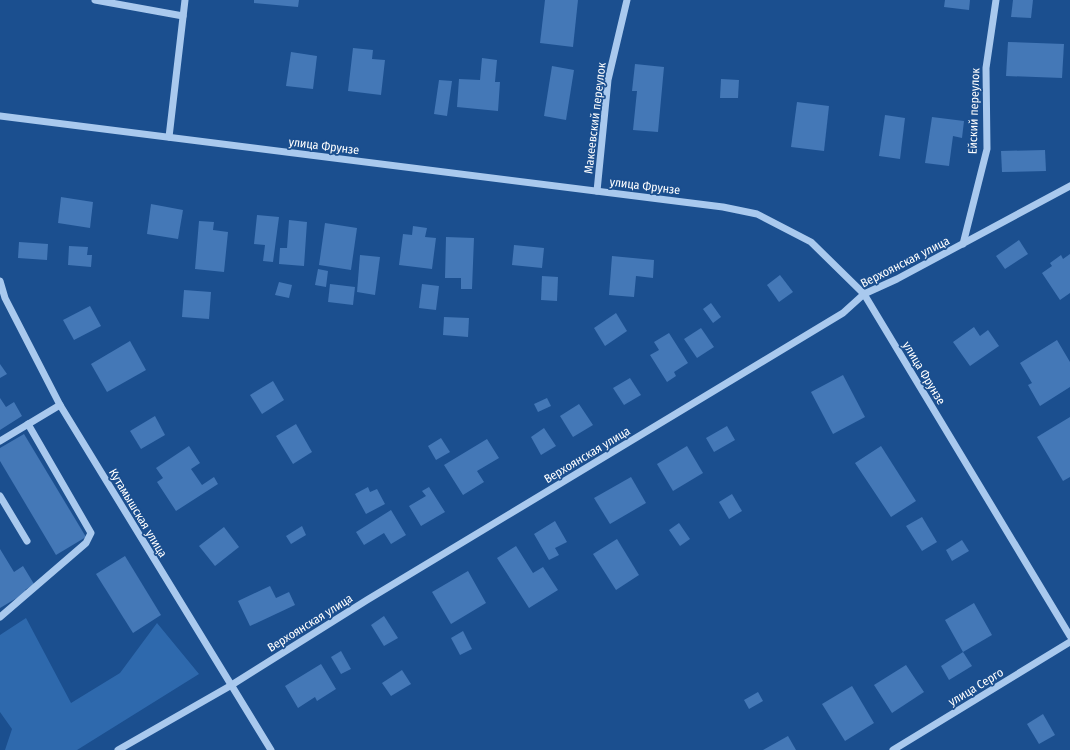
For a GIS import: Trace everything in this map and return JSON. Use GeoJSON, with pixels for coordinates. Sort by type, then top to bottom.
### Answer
{"type":"FeatureCollection","features":[{"type":"Feature","properties":{"kind":"street"},"geometry":{"type":"LineString","coordinates":[[95,0],[183,16]]}},
{"type":"Feature","properties":{"kind":"street"},"geometry":{"type":"LineString","coordinates":[[169,137],[185,0]]}},
{"type":"Feature","properties":{"kind":"street","name":"Макеевский переулок"},"geometry":{"type":"LineString","coordinates":[[597,191],[608,80],[627,0]]}},
{"type":"Feature","properties":{"kind":"street","name":"Ейский переулок"},"geometry":{"type":"LineString","coordinates":[[963,244],[987,149],[986,68],[996,0]]}},
{"type":"Feature","properties":{"kind":"street","name":"улица Фрунзе"},"geometry":{"type":"LineString","coordinates":[[0,116],[723,207],[757,214],[811,242],[864,294],[1070,636]]}},
{"type":"Feature","properties":{"kind":"street","name":"Верхоянская улица"},"geometry":{"type":"LineString","coordinates":[[118,750],[230,686],[367,600],[843,312],[864,294],[897,279],[1070,186]]}},
{"type":"Feature","properties":{"kind":"street","name":"Кутамышская улица"},"geometry":{"type":"LineString","coordinates":[[0,281],[3,299],[60,405],[230,686],[271,750]]}},
{"type":"Feature","properties":{"kind":"street"},"geometry":{"type":"LineString","coordinates":[[0,441],[60,405]]}},
{"type":"Feature","properties":{"kind":"street"},"geometry":{"type":"LineString","coordinates":[[0,618],[86,543],[92,533],[28,424]]}},
{"type":"Feature","properties":{"kind":"street"},"geometry":{"type":"LineString","coordinates":[[0,496],[27,541]]}},
{"type":"Feature","properties":{"kind":"street","name":"улица Серго"},"geometry":{"type":"LineString","coordinates":[[893,750],[1070,642]]}},
{"type":"Feature","properties":{"kind":"shaded area"},"geometry":{"type":"Polygon","coordinates":[[[26,618],[71,703],[120,673],[157,623],[199,674],[77,750],[5,750],[12,729],[0,712],[0,635],[26,618]]]}},
{"type":"Feature","properties":{"kind":"building"},"geometry":{"type":"Polygon","coordinates":[[[254,0],[299,0],[298,7],[254,3],[254,0]]]}},
{"type":"Feature","properties":{"kind":"building"},"geometry":{"type":"Polygon","coordinates":[[[545,0],[578,0],[573,47],[540,43],[545,0]]]}},
{"type":"Feature","properties":{"kind":"building"},"geometry":{"type":"Polygon","coordinates":[[[945,0],[970,0],[969,10],[944,7],[945,0]]]}},
{"type":"Feature","properties":{"kind":"building"},"geometry":{"type":"Polygon","coordinates":[[[1013,0],[1033,0],[1031,18],[1011,17],[1013,0]]]}},
{"type":"Feature","properties":{"kind":"building"},"geometry":{"type":"Polygon","coordinates":[[[1008,42],[1064,44],[1062,78],[1006,76],[1008,42]]]}},
{"type":"Feature","properties":{"kind":"building"},"geometry":{"type":"Polygon","coordinates":[[[353,48],[373,50],[372,59],[385,60],[381,95],[348,91],[353,48]]]}},
{"type":"Feature","properties":{"kind":"building"},"geometry":{"type":"Polygon","coordinates":[[[291,52],[317,56],[313,89],[286,86],[291,52]]]}},
{"type":"Feature","properties":{"kind":"building"},"geometry":{"type":"Polygon","coordinates":[[[482,58],[497,60],[495,82],[500,82],[498,111],[457,107],[459,79],[480,80],[482,58]]]}},
{"type":"Feature","properties":{"kind":"building"},"geometry":{"type":"Polygon","coordinates":[[[635,64],[664,67],[658,132],[633,130],[637,91],[632,91],[635,64]]]}},
{"type":"Feature","properties":{"kind":"building"},"geometry":{"type":"Polygon","coordinates":[[[552,66],[574,70],[566,120],[544,116],[552,66]]]}},
{"type":"Feature","properties":{"kind":"building"},"geometry":{"type":"Polygon","coordinates":[[[721,79],[739,80],[738,98],[720,98],[721,79]]]}},
{"type":"Feature","properties":{"kind":"building"},"geometry":{"type":"Polygon","coordinates":[[[439,80],[452,81],[447,116],[434,114],[439,80]]]}},
{"type":"Feature","properties":{"kind":"building"},"geometry":{"type":"Polygon","coordinates":[[[797,102],[829,106],[824,151],[791,147],[797,102]]]}},
{"type":"Feature","properties":{"kind":"building"},"geometry":{"type":"Polygon","coordinates":[[[885,115],[905,118],[900,159],[879,156],[885,115]]]}},
{"type":"Feature","properties":{"kind":"building"},"geometry":{"type":"Polygon","coordinates":[[[932,117],[964,121],[962,138],[953,136],[949,166],[925,163],[932,117]]]}},
{"type":"Feature","properties":{"kind":"building"},"geometry":{"type":"Polygon","coordinates":[[[1045,150],[1046,171],[1002,172],[1001,151],[1045,150]]]}},
{"type":"Feature","properties":{"kind":"building"},"geometry":{"type":"Polygon","coordinates":[[[61,197],[93,202],[90,228],[58,223],[61,197]]]}},
{"type":"Feature","properties":{"kind":"building"},"geometry":{"type":"Polygon","coordinates":[[[151,204],[183,210],[178,239],[147,234],[151,204]]]}},
{"type":"Feature","properties":{"kind":"building"},"geometry":{"type":"Polygon","coordinates":[[[257,215],[279,217],[273,262],[263,261],[265,245],[254,244],[257,215]]]}},
{"type":"Feature","properties":{"kind":"building"},"geometry":{"type":"Polygon","coordinates":[[[289,220],[307,222],[304,266],[279,264],[280,248],[287,248],[289,220]]]}},
{"type":"Feature","properties":{"kind":"building"},"geometry":{"type":"Polygon","coordinates":[[[199,221],[214,222],[213,230],[228,232],[224,272],[195,269],[199,221]]]}},
{"type":"Feature","properties":{"kind":"building"},"geometry":{"type":"Polygon","coordinates":[[[325,223],[357,228],[351,270],[319,265],[325,223]]]}},
{"type":"Feature","properties":{"kind":"building"},"geometry":{"type":"Polygon","coordinates":[[[413,226],[427,228],[425,237],[436,238],[432,269],[399,265],[403,234],[412,235],[413,226]]]}},
{"type":"Feature","properties":{"kind":"building"},"geometry":{"type":"Polygon","coordinates":[[[446,237],[474,238],[472,289],[461,289],[461,278],[445,278],[446,237]]]}},
{"type":"Feature","properties":{"kind":"building"},"geometry":{"type":"Polygon","coordinates":[[[1019,240],[1028,254],[1005,269],[996,256],[1019,240]]]}},
{"type":"Feature","properties":{"kind":"building"},"geometry":{"type":"Polygon","coordinates":[[[19,242],[48,244],[47,260],[18,258],[19,242]]]}},
{"type":"Feature","properties":{"kind":"building"},"geometry":{"type":"Polygon","coordinates":[[[514,245],[544,248],[542,268],[512,265],[514,245]]]}},
{"type":"Feature","properties":{"kind":"building"},"geometry":{"type":"Polygon","coordinates":[[[69,246],[88,247],[87,255],[92,255],[91,267],[68,265],[69,246]]]}},
{"type":"Feature","properties":{"kind":"building"},"geometry":{"type":"Polygon","coordinates":[[[1070,254],[1070,293],[1060,300],[1042,273],[1052,266],[1050,263],[1061,255],[1063,259],[1070,254]]]}},
{"type":"Feature","properties":{"kind":"building"},"geometry":{"type":"Polygon","coordinates":[[[360,255],[380,257],[375,295],[357,292],[360,255]]]}},
{"type":"Feature","properties":{"kind":"building"},"geometry":{"type":"Polygon","coordinates":[[[612,256],[654,260],[653,278],[636,276],[634,297],[609,295],[612,256]]]}},
{"type":"Feature","properties":{"kind":"building"},"geometry":{"type":"Polygon","coordinates":[[[318,269],[328,271],[326,287],[315,285],[318,269]]]}},
{"type":"Feature","properties":{"kind":"building"},"geometry":{"type":"Polygon","coordinates":[[[780,275],[793,292],[779,302],[767,285],[780,275]]]}},
{"type":"Feature","properties":{"kind":"building"},"geometry":{"type":"Polygon","coordinates":[[[542,276],[558,277],[557,301],[541,300],[542,276]]]}},
{"type":"Feature","properties":{"kind":"building"},"geometry":{"type":"Polygon","coordinates":[[[279,282],[292,285],[289,298],[275,295],[279,282]]]}},
{"type":"Feature","properties":{"kind":"building"},"geometry":{"type":"Polygon","coordinates":[[[330,284],[355,287],[353,305],[328,302],[330,284]]]}},
{"type":"Feature","properties":{"kind":"building"},"geometry":{"type":"Polygon","coordinates":[[[422,284],[439,286],[436,310],[419,308],[422,284]]]}},
{"type":"Feature","properties":{"kind":"building"},"geometry":{"type":"Polygon","coordinates":[[[184,290],[211,292],[209,319],[182,317],[184,290]]]}},
{"type":"Feature","properties":{"kind":"building"},"geometry":{"type":"Polygon","coordinates":[[[711,303],[721,317],[713,323],[703,309],[711,303]]]}},
{"type":"Feature","properties":{"kind":"building"},"geometry":{"type":"Polygon","coordinates":[[[90,306],[101,326],[74,340],[63,320],[90,306]]]}},
{"type":"Feature","properties":{"kind":"building"},"geometry":{"type":"Polygon","coordinates":[[[616,313],[627,331],[605,346],[594,328],[616,313]]]}},
{"type":"Feature","properties":{"kind":"building"},"geometry":{"type":"Polygon","coordinates":[[[444,317],[469,318],[468,337],[443,335],[444,317]]]}},
{"type":"Feature","properties":{"kind":"building"},"geometry":{"type":"Polygon","coordinates":[[[974,327],[980,336],[988,330],[999,346],[970,366],[953,342],[974,327]]]}},
{"type":"Feature","properties":{"kind":"building"},"geometry":{"type":"Polygon","coordinates":[[[701,328],[714,347],[697,358],[684,339],[701,328]]]}},
{"type":"Feature","properties":{"kind":"building"},"geometry":{"type":"Polygon","coordinates":[[[669,333],[688,363],[674,372],[676,376],[667,382],[650,355],[659,350],[654,342],[669,333]]]}},
{"type":"Feature","properties":{"kind":"building"},"geometry":{"type":"Polygon","coordinates":[[[1057,340],[1070,362],[1070,387],[1040,406],[1028,385],[1032,383],[1020,363],[1057,340]]]}},
{"type":"Feature","properties":{"kind":"building"},"geometry":{"type":"Polygon","coordinates":[[[130,341],[146,370],[107,392],[91,364],[130,341]]]}},
{"type":"Feature","properties":{"kind":"building"},"geometry":{"type":"Polygon","coordinates":[[[0,364],[7,374],[0,378],[0,364]]]}},
{"type":"Feature","properties":{"kind":"building"},"geometry":{"type":"Polygon","coordinates":[[[843,375],[865,417],[833,434],[811,392],[843,375]]]}},
{"type":"Feature","properties":{"kind":"building"},"geometry":{"type":"Polygon","coordinates":[[[630,378],[641,395],[624,405],[613,388],[630,378]]]}},
{"type":"Feature","properties":{"kind":"building"},"geometry":{"type":"Polygon","coordinates":[[[273,381],[284,400],[262,414],[250,395],[273,381]]]}},
{"type":"Feature","properties":{"kind":"building"},"geometry":{"type":"Polygon","coordinates":[[[0,398],[6,407],[14,402],[22,416],[0,430],[0,398]]]}},
{"type":"Feature","properties":{"kind":"building"},"geometry":{"type":"Polygon","coordinates":[[[547,398],[551,406],[538,412],[534,404],[547,398]]]}},
{"type":"Feature","properties":{"kind":"building"},"geometry":{"type":"Polygon","coordinates":[[[579,404],[593,425],[573,437],[560,416],[579,404]]]}},
{"type":"Feature","properties":{"kind":"building"},"geometry":{"type":"Polygon","coordinates":[[[155,416],[165,435],[141,449],[130,431],[155,416]]]}},
{"type":"Feature","properties":{"kind":"building"},"geometry":{"type":"Polygon","coordinates":[[[1070,417],[1070,477],[1063,481],[1037,437],[1070,417]]]}},
{"type":"Feature","properties":{"kind":"building"},"geometry":{"type":"Polygon","coordinates":[[[296,424],[312,452],[293,464],[276,436],[296,424]]]}},
{"type":"Feature","properties":{"kind":"building"},"geometry":{"type":"Polygon","coordinates":[[[727,426],[735,440],[714,452],[706,438],[727,426]]]}},
{"type":"Feature","properties":{"kind":"building"},"geometry":{"type":"Polygon","coordinates":[[[544,428],[556,446],[541,455],[531,437],[544,428]]]}},
{"type":"Feature","properties":{"kind":"building"},"geometry":{"type":"Polygon","coordinates":[[[24,434],[86,537],[56,555],[0,461],[0,448],[24,434]]]}},
{"type":"Feature","properties":{"kind":"building"},"geometry":{"type":"Polygon","coordinates":[[[441,438],[450,452],[436,460],[428,446],[441,438]]]}},
{"type":"Feature","properties":{"kind":"building"},"geometry":{"type":"Polygon","coordinates":[[[487,439],[499,458],[477,471],[484,482],[463,495],[444,465],[487,439]]]}},
{"type":"Feature","properties":{"kind":"building"},"geometry":{"type":"Polygon","coordinates":[[[189,446],[200,463],[191,469],[202,485],[214,477],[218,484],[176,511],[157,482],[163,478],[156,468],[189,446]]]}},
{"type":"Feature","properties":{"kind":"building"},"geometry":{"type":"Polygon","coordinates":[[[687,446],[703,473],[673,491],[657,464],[687,446]]]}},
{"type":"Feature","properties":{"kind":"building"},"geometry":{"type":"Polygon","coordinates":[[[881,446],[916,501],[891,517],[855,463],[881,446]]]}},
{"type":"Feature","properties":{"kind":"building"},"geometry":{"type":"Polygon","coordinates":[[[631,477],[646,503],[610,524],[594,498],[631,477]]]}},
{"type":"Feature","properties":{"kind":"building"},"geometry":{"type":"Polygon","coordinates":[[[368,487],[370,492],[377,489],[385,504],[366,514],[355,494],[368,487]]]}},
{"type":"Feature","properties":{"kind":"building"},"geometry":{"type":"Polygon","coordinates":[[[429,487],[445,512],[421,526],[409,506],[426,496],[422,491],[429,487]]]}},
{"type":"Feature","properties":{"kind":"building"},"geometry":{"type":"Polygon","coordinates":[[[732,494],[742,511],[729,519],[719,502],[732,494]]]}},
{"type":"Feature","properties":{"kind":"building"},"geometry":{"type":"Polygon","coordinates":[[[391,510],[406,535],[391,544],[384,533],[364,545],[356,532],[391,510]]]}},
{"type":"Feature","properties":{"kind":"building"},"geometry":{"type":"Polygon","coordinates":[[[922,517],[937,542],[922,551],[906,526],[922,517]]]}},
{"type":"Feature","properties":{"kind":"building"},"geometry":{"type":"Polygon","coordinates":[[[555,521],[567,542],[555,548],[559,555],[549,560],[534,534],[555,521]]]}},
{"type":"Feature","properties":{"kind":"building"},"geometry":{"type":"Polygon","coordinates":[[[679,523],[690,539],[680,546],[669,530],[679,523]]]}},
{"type":"Feature","properties":{"kind":"building"},"geometry":{"type":"Polygon","coordinates":[[[302,526],[306,535],[291,544],[286,536],[302,526]]]}},
{"type":"Feature","properties":{"kind":"building"},"geometry":{"type":"Polygon","coordinates":[[[224,527],[239,547],[215,566],[199,546],[224,527]]]}},
{"type":"Feature","properties":{"kind":"building"},"geometry":{"type":"Polygon","coordinates":[[[617,539],[639,575],[616,590],[593,554],[617,539]]]}},
{"type":"Feature","properties":{"kind":"building"},"geometry":{"type":"Polygon","coordinates":[[[962,540],[969,551],[952,561],[946,550],[962,540]]]}},
{"type":"Feature","properties":{"kind":"building"},"geometry":{"type":"Polygon","coordinates":[[[516,546],[533,573],[543,567],[558,590],[529,608],[497,558],[516,546]]]}},
{"type":"Feature","properties":{"kind":"building"},"geometry":{"type":"Polygon","coordinates":[[[0,549],[14,572],[23,566],[34,584],[25,590],[27,592],[0,608],[0,549]]]}},
{"type":"Feature","properties":{"kind":"building"},"geometry":{"type":"Polygon","coordinates":[[[125,556],[161,615],[133,633],[96,574],[125,556]]]}},
{"type":"Feature","properties":{"kind":"building"},"geometry":{"type":"Polygon","coordinates":[[[468,571],[486,603],[451,624],[432,592],[468,571]]]}},
{"type":"Feature","properties":{"kind":"building"},"geometry":{"type":"Polygon","coordinates":[[[270,586],[276,598],[289,592],[295,605],[250,626],[238,601],[270,586]]]}},
{"type":"Feature","properties":{"kind":"building"},"geometry":{"type":"Polygon","coordinates":[[[974,603],[992,635],[963,652],[945,620],[974,603]]]}},
{"type":"Feature","properties":{"kind":"building"},"geometry":{"type":"Polygon","coordinates":[[[384,616],[398,638],[384,646],[371,625],[384,616]]]}},
{"type":"Feature","properties":{"kind":"building"},"geometry":{"type":"Polygon","coordinates":[[[463,631],[472,649],[460,655],[451,638],[463,631]]]}},
{"type":"Feature","properties":{"kind":"building"},"geometry":{"type":"Polygon","coordinates":[[[341,651],[351,669],[341,674],[331,657],[341,651]]]}},
{"type":"Feature","properties":{"kind":"building"},"geometry":{"type":"Polygon","coordinates":[[[963,652],[972,666],[949,680],[941,666],[963,652]]]}},
{"type":"Feature","properties":{"kind":"building"},"geometry":{"type":"Polygon","coordinates":[[[321,664],[336,689],[317,701],[315,697],[298,708],[285,686],[321,664]]]}},
{"type":"Feature","properties":{"kind":"building"},"geometry":{"type":"Polygon","coordinates":[[[906,665],[924,692],[892,713],[874,685],[906,665]]]}},
{"type":"Feature","properties":{"kind":"building"},"geometry":{"type":"Polygon","coordinates":[[[402,670],[411,684],[391,696],[382,683],[402,670]]]}},
{"type":"Feature","properties":{"kind":"building"},"geometry":{"type":"Polygon","coordinates":[[[852,686],[874,723],[845,741],[822,704],[852,686]]]}},
{"type":"Feature","properties":{"kind":"building"},"geometry":{"type":"Polygon","coordinates":[[[758,692],[763,701],[749,709],[744,700],[758,692]]]}},
{"type":"Feature","properties":{"kind":"building"},"geometry":{"type":"Polygon","coordinates":[[[1043,714],[1055,735],[1039,744],[1027,724],[1043,714]]]}},
{"type":"Feature","properties":{"kind":"building"},"geometry":{"type":"Polygon","coordinates":[[[788,736],[796,750],[763,750],[788,736]]]}}]}
